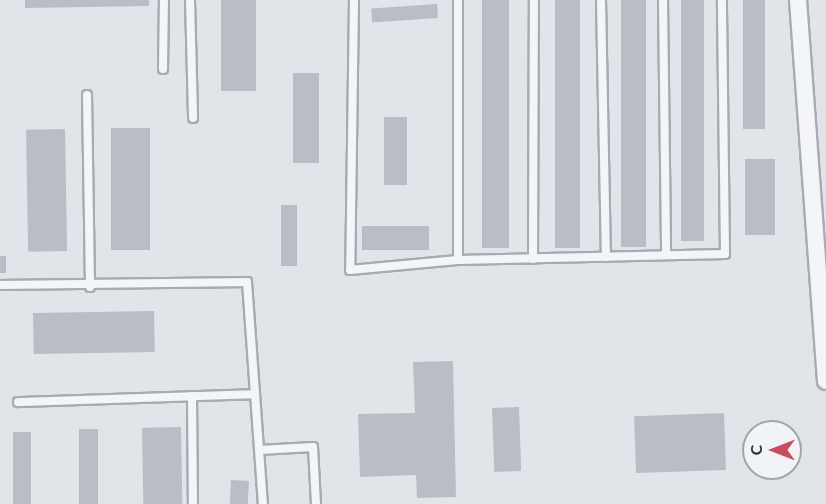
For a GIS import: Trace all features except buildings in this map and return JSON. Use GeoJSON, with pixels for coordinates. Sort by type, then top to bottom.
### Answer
{"type":"FeatureCollection","features":[{"type":"Feature","properties":{"kind":"street"},"geometry":{"type":"LineString","coordinates":[[798,0],[826,381]]}},
{"type":"Feature","properties":{"kind":"lane"},"geometry":{"type":"LineString","coordinates":[[163,69],[164,0]]}},
{"type":"Feature","properties":{"kind":"lane"},"geometry":{"type":"LineString","coordinates":[[190,0],[193,118]]}},
{"type":"Feature","properties":{"kind":"lane"},"geometry":{"type":"LineString","coordinates":[[354,0],[350,270],[458,261],[725,254],[722,0]]}},
{"type":"Feature","properties":{"kind":"lane"},"geometry":{"type":"LineString","coordinates":[[458,0],[458,261]]}},
{"type":"Feature","properties":{"kind":"lane"},"geometry":{"type":"LineString","coordinates":[[533,258],[534,0]]}},
{"type":"Feature","properties":{"kind":"lane"},"geometry":{"type":"LineString","coordinates":[[601,0],[606,257]]}},
{"type":"Feature","properties":{"kind":"lane"},"geometry":{"type":"LineString","coordinates":[[663,0],[666,255]]}},
{"type":"Feature","properties":{"kind":"lane"},"geometry":{"type":"LineString","coordinates":[[87,95],[90,287]]}},
{"type":"Feature","properties":{"kind":"lane"},"geometry":{"type":"LineString","coordinates":[[0,285],[90,287],[248,282],[263,504]]}},
{"type":"Feature","properties":{"kind":"lane"},"geometry":{"type":"LineString","coordinates":[[18,402],[255,394]]}},
{"type":"Feature","properties":{"kind":"lane"},"geometry":{"type":"LineString","coordinates":[[192,396],[194,504]]}},
{"type":"Feature","properties":{"kind":"lane"},"geometry":{"type":"LineString","coordinates":[[259,450],[313,447],[316,504]]}}]}
